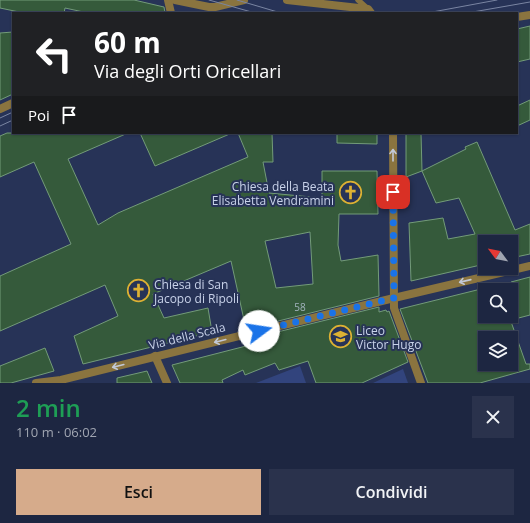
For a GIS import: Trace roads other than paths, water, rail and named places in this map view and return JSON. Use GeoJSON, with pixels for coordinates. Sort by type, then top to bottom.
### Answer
{"type":"FeatureCollection","features":[{"type":"Feature","properties":{"kind":"street"},"geometry":{"type":"LineString","coordinates":[[168,0],[171,12]]}},
{"type":"Feature","properties":{"kind":"street"},"geometry":{"type":"LineString","coordinates":[[175,0],[209,7],[218,7],[244,0]]}},
{"type":"Feature","properties":{"kind":"street"},"geometry":{"type":"LineString","coordinates":[[287,0],[370,11]]}},
{"type":"Feature","properties":{"kind":"street"},"geometry":{"type":"LineString","coordinates":[[518,17],[530,15]]}},
{"type":"Feature","properties":{"kind":"street"},"geometry":{"type":"LineString","coordinates":[[0,109],[12,103]]}},
{"type":"Feature","properties":{"kind":"street"},"geometry":{"type":"LineString","coordinates":[[393,134],[395,312],[421,383]]}},
{"type":"Feature","properties":{"kind":"street","name":"Via della Scala"},"geometry":{"type":"LineString","coordinates":[[36,383],[58,382],[155,356],[530,266]]}},
{"type":"Feature","properties":{"kind":"street"},"geometry":{"type":"LineString","coordinates":[[155,356],[167,383]]}},
{"type":"Feature","properties":{"kind":"lane"},"geometry":{"type":"LineString","coordinates":[[358,0],[370,11]]}},
{"type":"Feature","properties":{"kind":"tram line"},"geometry":{"type":"LineString","coordinates":[[209,0],[251,12]]}},
{"type":"Feature","properties":{"kind":"tram line"},"geometry":{"type":"LineString","coordinates":[[237,0],[278,12]]}},
{"type":"Feature","properties":{"kind":"tram line"},"geometry":{"type":"LineString","coordinates":[[432,12],[497,0]]}},
{"type":"Feature","properties":{"kind":"tram line"},"geometry":{"type":"LineString","coordinates":[[473,12],[530,2]]}},
{"type":"Feature","properties":{"kind":"tram line"},"geometry":{"type":"LineString","coordinates":[[0,118],[12,112]]}},
{"type":"Feature","properties":{"kind":"tram line"},"geometry":{"type":"LineString","coordinates":[[0,126],[12,120]]}},
{"type":"Feature","properties":{"kind":"place","name":"Chiesa della Beata Elisabetta Vendramini"},"geometry":{"type":"Point","coordinates":[350,193]}},
{"type":"Feature","properties":{"kind":"place","name":"Chiesa di San Jacopo di Ripoli"},"geometry":{"type":"Point","coordinates":[138,291]}},
{"type":"Feature","properties":{"kind":"place","name":"Liceo Victor Hugo"},"geometry":{"type":"Point","coordinates":[341,337]}}]}
